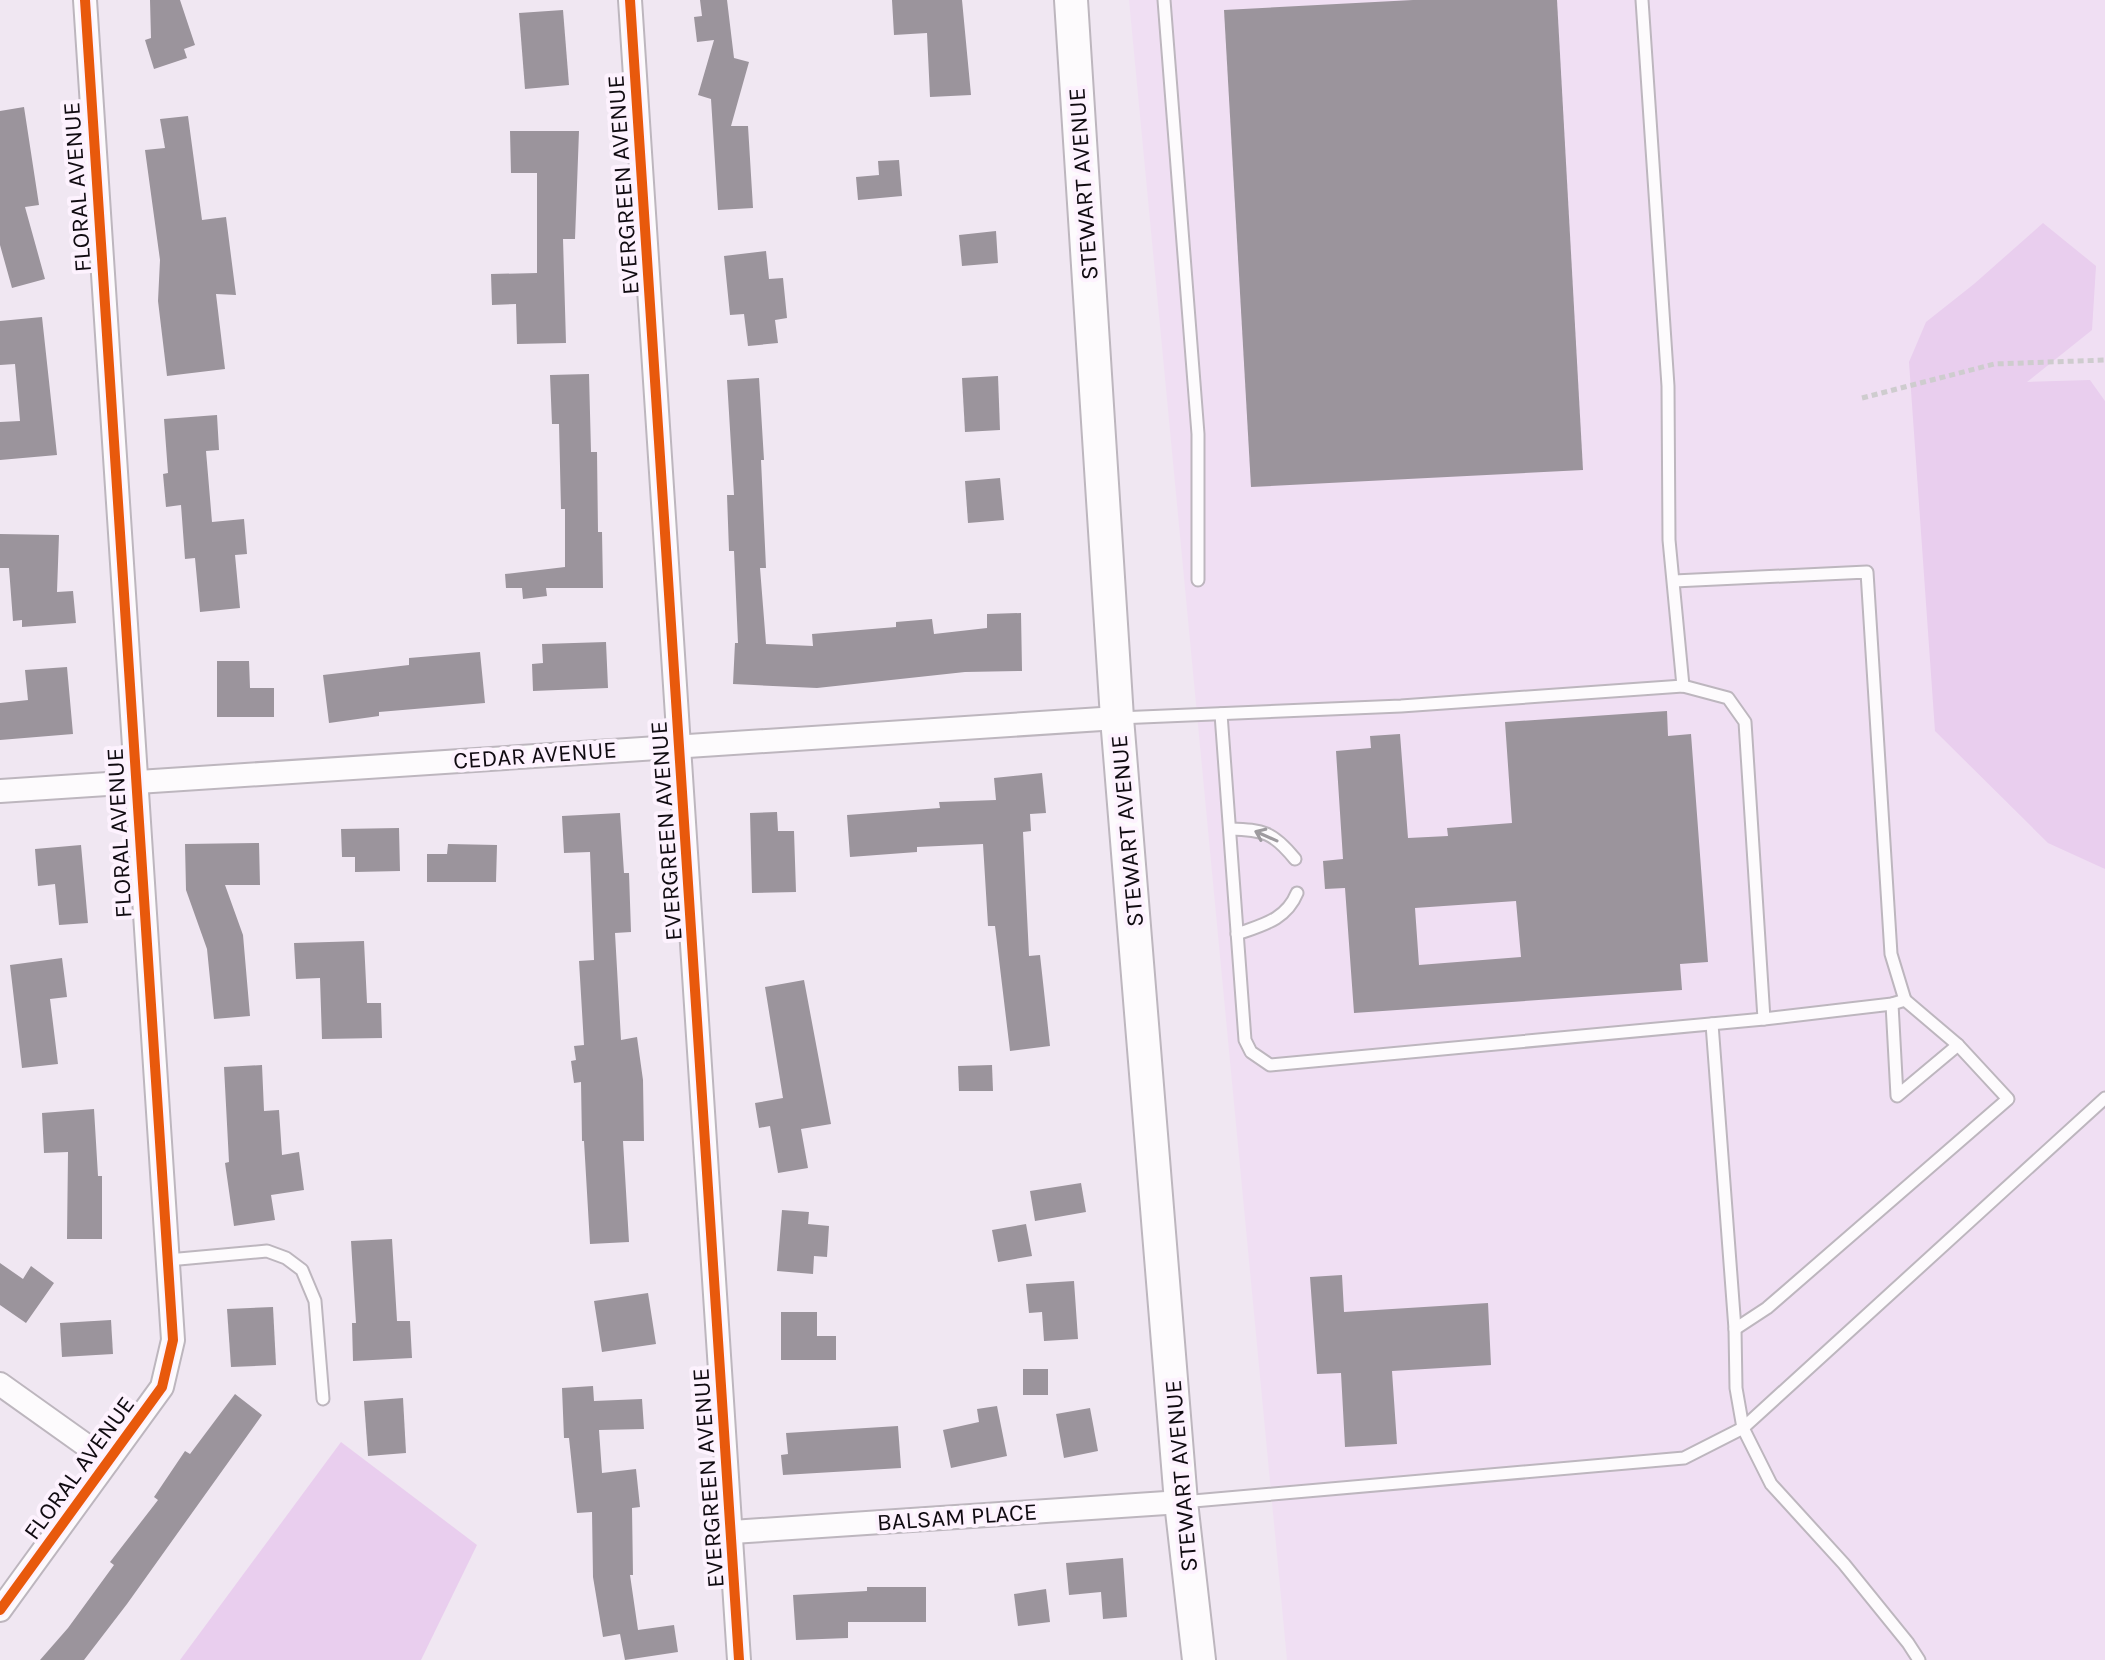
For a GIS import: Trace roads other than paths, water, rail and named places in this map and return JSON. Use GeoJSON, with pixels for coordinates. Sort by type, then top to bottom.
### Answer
{"type":"FeatureCollection","features":[{"type":"Feature","properties":{"kind":"main road","name":"STEWART AVENUE"},"geometry":{"type":"LineString","coordinates":[[1071,0],[1117,718],[1181,1502],[1199,1660]]}},
{"type":"Feature","properties":{"kind":"street","name":"FLORAL AVENUE"},"geometry":{"type":"LineString","coordinates":[[0,1610],[162,1387],[173,1340],[147,982],[137,782],[85,0]]}},
{"type":"Feature","properties":{"kind":"street","name":"EVERGREEN AVENUE"},"geometry":{"type":"LineString","coordinates":[[630,0],[739,1660]]}},
{"type":"Feature","properties":{"kind":"street","name":"CEDAR AVENUE"},"geometry":{"type":"LineString","coordinates":[[0,791],[1117,718]]}},
{"type":"Feature","properties":{"kind":"street"},"geometry":{"type":"LineString","coordinates":[[0,1384],[108,1461]]}},
{"type":"Feature","properties":{"kind":"street","name":"BALSAM PLACE"},"geometry":{"type":"LineString","coordinates":[[732,1532],[1181,1502]]}},
{"type":"Feature","properties":{"kind":"lane"},"geometry":{"type":"LineString","coordinates":[[1164,0],[1198,434],[1198,580]]}},
{"type":"Feature","properties":{"kind":"lane"},"geometry":{"type":"LineString","coordinates":[[1642,0],[1668,386],[1669,540],[1683,686]]}},
{"type":"Feature","properties":{"kind":"lane"},"geometry":{"type":"LineString","coordinates":[[1674,581],[1867,572],[1891,954],[1905,1000],[1958,1045],[2008,1099],[1767,1308],[1735,1329]]}},
{"type":"Feature","properties":{"kind":"lane"},"geometry":{"type":"LineString","coordinates":[[1117,718],[1401,706],[1683,686],[1728,698],[1745,722],[1764,1019]]}},
{"type":"Feature","properties":{"kind":"lane"},"geometry":{"type":"LineString","coordinates":[[1221,714],[1245,1040],[1251,1052],[1270,1065],[1764,1019],[1905,1000]]}},
{"type":"Feature","properties":{"kind":"lane"},"geometry":{"type":"LineString","coordinates":[[1230,829],[1259,830],[1272,835],[1295,859]]}},
{"type":"Feature","properties":{"kind":"lane"},"geometry":{"type":"LineString","coordinates":[[1237,934],[1275,920],[1292,904],[1297,893]]}},
{"type":"Feature","properties":{"kind":"lane"},"geometry":{"type":"LineString","coordinates":[[1892,1004],[1897,1096],[1958,1045]]}},
{"type":"Feature","properties":{"kind":"lane"},"geometry":{"type":"LineString","coordinates":[[1712,1024],[1735,1329],[1736,1388],[1743,1428],[1771,1484],[1844,1564],[1919,1660]]}},
{"type":"Feature","properties":{"kind":"lane"},"geometry":{"type":"LineString","coordinates":[[1181,1502],[1684,1458],[1743,1428],[2105,1098]]}},
{"type":"Feature","properties":{"kind":"lane"},"geometry":{"type":"LineString","coordinates":[[168,1260],[267,1251],[286,1258],[302,1270],[315,1301],[323,1399]]}}]}
